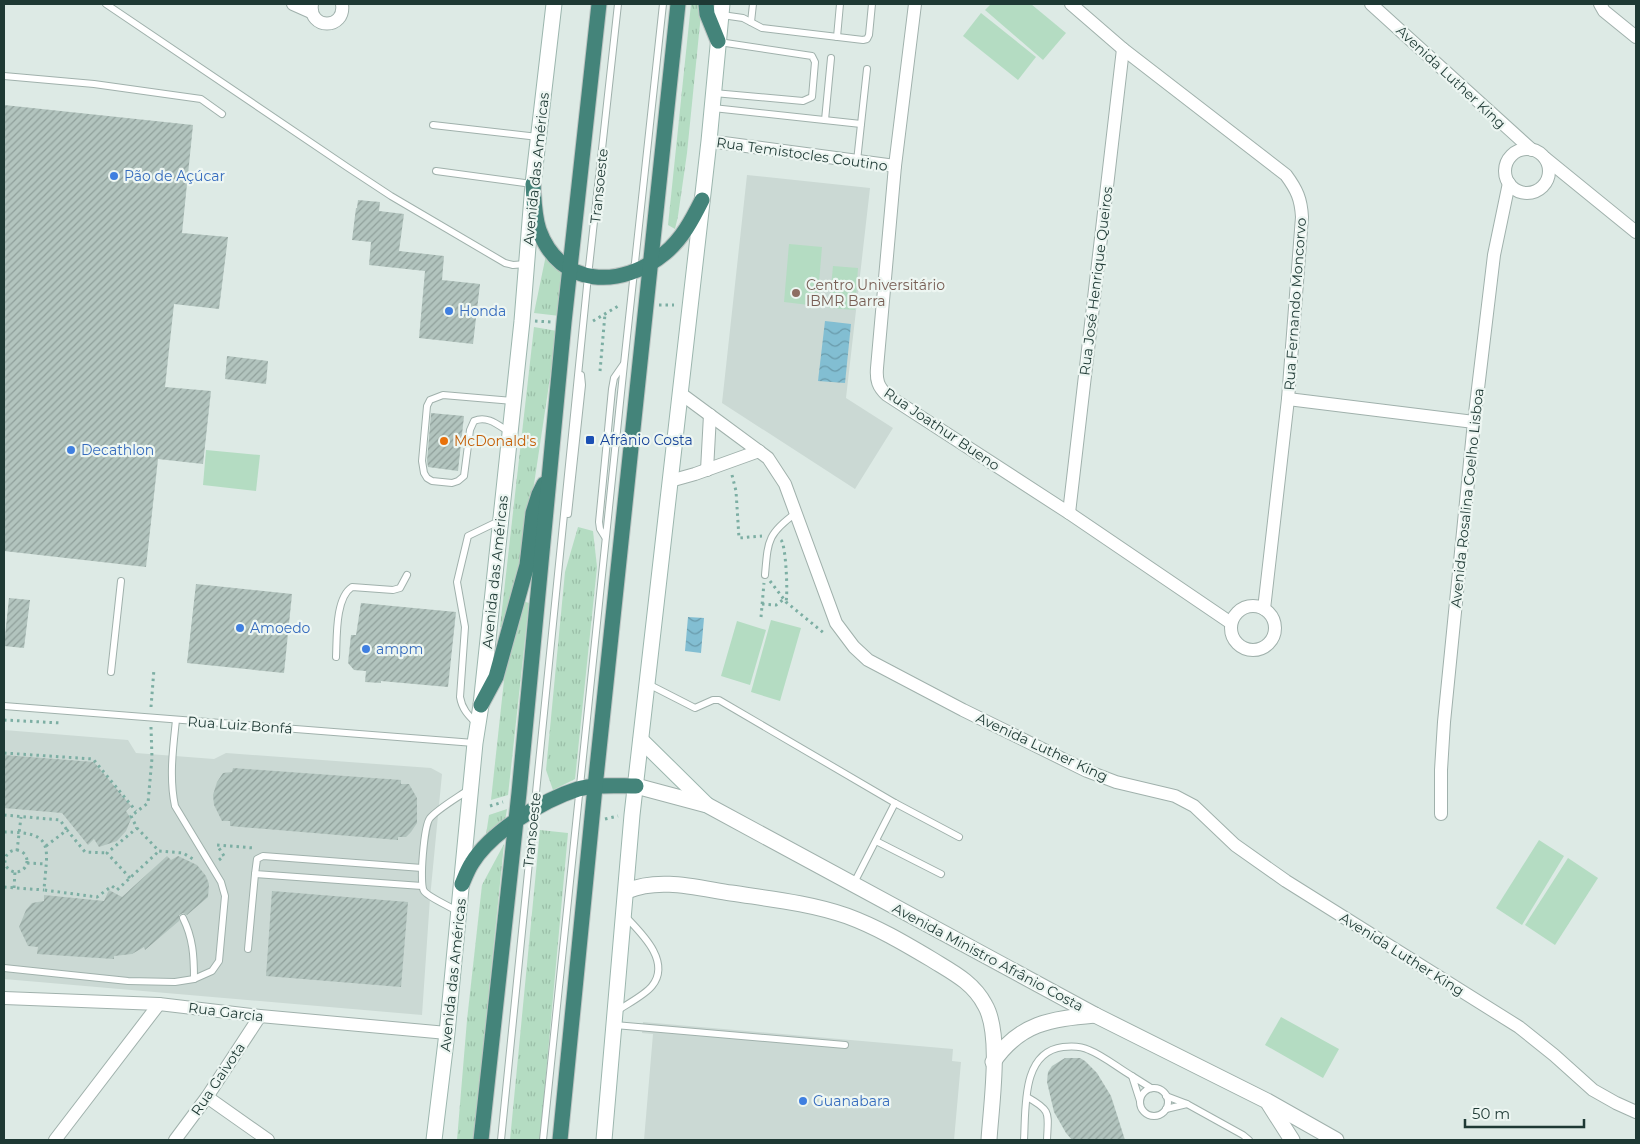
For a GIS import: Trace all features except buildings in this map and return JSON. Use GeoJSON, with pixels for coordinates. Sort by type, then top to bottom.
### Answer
{"type":"FeatureCollection","features":[{"type":"Feature","properties":{"kind":"highway"},"geometry":{"type":"LineString","coordinates":[[481,1140],[515,822],[570,268],[599,4]]}},
{"type":"Feature","properties":{"kind":"highway"},"geometry":{"type":"LineString","coordinates":[[560,1140],[595,787],[678,4]]}},
{"type":"Feature","properties":{"kind":"highway"},"geometry":{"type":"LineString","coordinates":[[706,4],[707,14],[718,42]]}},
{"type":"Feature","properties":{"kind":"highway"},"geometry":{"type":"LineString","coordinates":[[534,184],[535,215],[538,229],[550,251],[570,268],[588,276],[603,278],[617,277],[634,272],[650,264],[666,252],[687,229],[702,200]]}},
{"type":"Feature","properties":{"kind":"highway"},"geometry":{"type":"LineString","coordinates":[[481,705],[496,677],[527,565],[533,513],[539,494],[550,472]]}},
{"type":"Feature","properties":{"kind":"highway"},"geometry":{"type":"LineString","coordinates":[[462,884],[471,864],[479,853],[492,840],[533,809],[579,789],[636,786]]}},
{"type":"Feature","properties":{"kind":"main road","name":"Avenida das Américas"},"geometry":{"type":"LineString","coordinates":[[434,1140],[447,1033],[475,743],[481,705],[501,520],[534,184],[554,4]]}},
{"type":"Feature","properties":{"kind":"main road"},"geometry":{"type":"LineString","coordinates":[[604,1140],[636,786],[709,141],[721,9]]}},
{"type":"Feature","properties":{"kind":"main road"},"geometry":{"type":"LineString","coordinates":[[641,740],[707,805]]}},
{"type":"Feature","properties":{"kind":"main road","name":"Avenida Ministro Afrânio Costa"},"geometry":{"type":"LineString","coordinates":[[636,786],[707,805],[1095,1014],[1267,1100],[1336,1140]]}},
{"type":"Feature","properties":{"kind":"main road","name":"Avenida Ministro Afrânio Costa"},"geometry":{"type":"LineString","coordinates":[[627,891],[644,885],[688,886],[812,906],[871,926],[964,979],[976,991],[986,1006],[991,1022],[993,1062],[989,1140]]}},
{"type":"Feature","properties":{"kind":"main road"},"geometry":{"type":"LineString","coordinates":[[993,1062],[1004,1047],[1022,1032],[1042,1023],[1095,1014]]}},
{"type":"Feature","properties":{"kind":"main road"},"geometry":{"type":"LineString","coordinates":[[1267,1100],[1292,1140]]}},
{"type":"Feature","properties":{"kind":"street"},"geometry":{"type":"LineString","coordinates":[[293,4],[312,8],[319,22],[332,23],[341,15],[342,4]]}},
{"type":"Feature","properties":{"kind":"street","name":"Rua Joathur Bueno"},"geometry":{"type":"LineString","coordinates":[[914,4],[895,166],[877,368],[878,383],[887,395],[1069,513],[1231,623]]}},
{"type":"Feature","properties":{"kind":"street","name":"Rua Fernando Moncorvo"},"geometry":{"type":"LineString","coordinates":[[1070,4],[1123,48],[1286,175],[1296,189],[1301,205],[1302,217],[1288,399],[1264,609]]}},
{"type":"Feature","properties":{"kind":"street","name":"Avenida Luther King"},"geometry":{"type":"LineString","coordinates":[[1371,4],[1532,150]]}},
{"type":"Feature","properties":{"kind":"street"},"geometry":{"type":"LineString","coordinates":[[1600,4],[1604,11],[1636,37]]}},
{"type":"Feature","properties":{"kind":"street","name":"Rua José Henrique Queiros"},"geometry":{"type":"LineString","coordinates":[[1069,513],[1123,48]]}},
{"type":"Feature","properties":{"kind":"street","name":"Rua Temistocles Coutino"},"geometry":{"type":"LineString","coordinates":[[709,141],[895,166]]}},
{"type":"Feature","properties":{"kind":"street"},"geometry":{"type":"LineString","coordinates":[[1544,157],[1549,171],[1548,178],[1540,189],[1527,193],[1514,188],[1509,183],[1506,177],[1506,169],[1507,162],[1511,156],[1524,149],[1532,150],[1544,157],[1636,232]]}},
{"type":"Feature","properties":{"kind":"street","name":"Avenida Rosalina Coelho Lisboa"},"geometry":{"type":"LineString","coordinates":[[1441,814],[1444,722],[1474,422],[1494,255],[1509,183]]}},
{"type":"Feature","properties":{"kind":"street","name":"Avenida Luther King"},"geometry":{"type":"LineString","coordinates":[[680,393],[768,458],[776,468],[785,484],[836,623],[844,636],[868,660],[963,710],[1087,771],[1116,782],[1175,796],[1194,806],[1235,845],[1278,876],[1519,1027],[1554,1054],[1593,1090],[1636,1112]]}},
{"type":"Feature","properties":{"kind":"street"},"geometry":{"type":"LineString","coordinates":[[1288,399],[1474,422]]}},
{"type":"Feature","properties":{"kind":"street"},"geometry":{"type":"LineString","coordinates":[[707,470],[710,415]]}},
{"type":"Feature","properties":{"kind":"street"},"geometry":{"type":"LineString","coordinates":[[670,481],[759,451]]}},
{"type":"Feature","properties":{"kind":"street"},"geometry":{"type":"LineString","coordinates":[[1258,606],[1264,609],[1273,619],[1274,633],[1267,644],[1254,649],[1241,646],[1233,636],[1231,623],[1238,611],[1258,606]]}},
{"type":"Feature","properties":{"kind":"street","name":"Rua Garcia"},"geometry":{"type":"LineString","coordinates":[[4,998],[159,1004],[260,1016],[447,1033]]}},
{"type":"Feature","properties":{"kind":"street"},"geometry":{"type":"LineString","coordinates":[[55,1140],[159,1004]]}},
{"type":"Feature","properties":{"kind":"street","name":"Rua Gaivota"},"geometry":{"type":"LineString","coordinates":[[175,1140],[207,1096],[260,1016]]}},
{"type":"Feature","properties":{"kind":"street"},"geometry":{"type":"LineString","coordinates":[[207,1096],[268,1140]]}},
{"type":"Feature","properties":{"kind":"lane"},"geometry":{"type":"LineString","coordinates":[[106,4],[347,168],[505,263],[513,265],[527,264]]}},
{"type":"Feature","properties":{"kind":"lane","name":"Transoeste"},"geometry":{"type":"LineString","coordinates":[[501,1140],[533,809],[564,520],[568,515],[571,502],[582,385],[579,369],[618,4]]}},
{"type":"Feature","properties":{"kind":"lane"},"geometry":{"type":"LineString","coordinates":[[543,1140],[605,537],[600,529],[599,522],[612,390],[614,378],[624,364],[663,4]]}},
{"type":"Feature","properties":{"kind":"lane"},"geometry":{"type":"LineString","coordinates":[[751,22],[753,4]]}},
{"type":"Feature","properties":{"kind":"lane"},"geometry":{"type":"LineString","coordinates":[[837,37],[840,4]]}},
{"type":"Feature","properties":{"kind":"lane"},"geometry":{"type":"LineString","coordinates":[[721,9],[762,28],[867,39],[872,4]]}},
{"type":"Feature","properties":{"kind":"lane"},"geometry":{"type":"LineString","coordinates":[[713,100],[804,101],[812,97],[815,62],[812,56],[805,53],[718,42]]}},
{"type":"Feature","properties":{"kind":"lane"},"geometry":{"type":"LineString","coordinates":[[825,120],[831,58]]}},
{"type":"Feature","properties":{"kind":"lane"},"geometry":{"type":"LineString","coordinates":[[857,161],[867,70]]}},
{"type":"Feature","properties":{"kind":"lane"},"geometry":{"type":"LineString","coordinates":[[4,76],[94,84],[202,99],[222,114]]}},
{"type":"Feature","properties":{"kind":"lane"},"geometry":{"type":"LineString","coordinates":[[713,100],[825,120],[861,124]]}},
{"type":"Feature","properties":{"kind":"lane"},"geometry":{"type":"LineString","coordinates":[[433,125],[539,137]]}},
{"type":"Feature","properties":{"kind":"lane"},"geometry":{"type":"LineString","coordinates":[[436,171],[534,184]]}},
{"type":"Feature","properties":{"kind":"lane"},"geometry":{"type":"LineString","coordinates":[[510,432],[487,419],[478,419],[474,421],[470,430],[464,476],[452,483],[432,481],[424,473],[422,461],[424,426],[427,406],[430,400],[443,395],[513,401]]}},
{"type":"Feature","properties":{"kind":"lane"},"geometry":{"type":"LineString","coordinates":[[766,575],[770,538],[780,524],[796,513]]}},
{"type":"Feature","properties":{"kind":"lane"},"geometry":{"type":"LineString","coordinates":[[478,725],[466,713],[460,697],[465,627],[457,582],[468,536],[501,520]]}},
{"type":"Feature","properties":{"kind":"lane"},"geometry":{"type":"LineString","coordinates":[[336,657],[340,608],[347,590],[352,587],[393,590],[400,588],[407,574]]}},
{"type":"Feature","properties":{"kind":"lane"},"geometry":{"type":"LineString","coordinates":[[111,672],[121,581]]}},
{"type":"Feature","properties":{"kind":"lane"},"geometry":{"type":"LineString","coordinates":[[647,683],[695,708],[713,700],[719,700],[895,803],[959,837]]}},
{"type":"Feature","properties":{"kind":"lane","name":"Rua Luiz Bonfá"},"geometry":{"type":"LineString","coordinates":[[4,706],[475,743]]}},
{"type":"Feature","properties":{"kind":"lane"},"geometry":{"type":"LineString","coordinates":[[4,968],[128,981],[175,982],[194,979],[212,971],[220,961],[225,896],[221,882],[175,806],[173,798],[172,753],[176,720]]}},
{"type":"Feature","properties":{"kind":"lane"},"geometry":{"type":"LineString","coordinates":[[459,912],[424,892],[422,868],[426,830],[429,820],[471,788]]}},
{"type":"Feature","properties":{"kind":"lane"},"geometry":{"type":"LineString","coordinates":[[853,884],[895,803]]}},
{"type":"Feature","properties":{"kind":"lane"},"geometry":{"type":"LineString","coordinates":[[876,841],[940,874]]}},
{"type":"Feature","properties":{"kind":"lane"},"geometry":{"type":"LineString","coordinates":[[248,949],[257,859],[263,856],[422,868]]}},
{"type":"Feature","properties":{"kind":"lane"},"geometry":{"type":"LineString","coordinates":[[255,874],[422,886]]}},
{"type":"Feature","properties":{"kind":"lane"},"geometry":{"type":"LineString","coordinates":[[625,916],[644,935],[653,950],[658,962],[657,975],[652,986],[616,1018],[639,1028],[845,1045]]}},
{"type":"Feature","properties":{"kind":"lane"},"geometry":{"type":"LineString","coordinates":[[183,918],[190,932],[194,950],[194,979]]}},
{"type":"Feature","properties":{"kind":"lane"},"geometry":{"type":"LineString","coordinates":[[1024,1140],[1027,1096],[1034,1066],[1045,1053],[1055,1048],[1077,1046],[1090,1050],[1151,1088],[1160,1089],[1168,1100],[1166,1109]]}},
{"type":"Feature","properties":{"kind":"lane"},"geometry":{"type":"LineString","coordinates":[[1132,1076],[1142,1110],[1150,1116],[1159,1115],[1166,1109],[1187,1104]]}},
{"type":"Feature","properties":{"kind":"lane"},"geometry":{"type":"LineString","coordinates":[[1140,1101],[1143,1093],[1151,1088]]}},
{"type":"Feature","properties":{"kind":"lane"},"geometry":{"type":"LineString","coordinates":[[1027,1096],[1044,1106],[1048,1114],[1047,1140]]}},
{"type":"Feature","properties":{"kind":"lane"},"geometry":{"type":"LineString","coordinates":[[1166,1096],[1187,1104],[1249,1140]]}},
{"type":"Feature","properties":{"kind":"path"},"geometry":{"type":"LineString","coordinates":[[590,322],[624,303]]}},
{"type":"Feature","properties":{"kind":"path"},"geometry":{"type":"LineString","coordinates":[[659,304],[674,305]]}},
{"type":"Feature","properties":{"kind":"path"},"geometry":{"type":"LineString","coordinates":[[600,371],[605,314]]}},
{"type":"Feature","properties":{"kind":"path"},"geometry":{"type":"LineString","coordinates":[[534,321],[556,322]]}},
{"type":"Feature","properties":{"kind":"path"},"geometry":{"type":"LineString","coordinates":[[729,462],[736,491],[739,538]]}},
{"type":"Feature","properties":{"kind":"path"},"geometry":{"type":"LineString","coordinates":[[766,575],[784,599],[818,628],[831,638],[844,636]]}},
{"type":"Feature","properties":{"kind":"path"},"geometry":{"type":"LineString","coordinates":[[761,617],[766,575]]}},
{"type":"Feature","properties":{"kind":"path"},"geometry":{"type":"LineString","coordinates":[[762,604],[776,605],[784,599]]}},
{"type":"Feature","properties":{"kind":"path"},"geometry":{"type":"LineString","coordinates":[[151,707],[154,669]]}},
{"type":"Feature","properties":{"kind":"path"},"geometry":{"type":"LineString","coordinates":[[151,726],[152,758],[148,803],[131,816],[137,828],[158,852]]}},
{"type":"Feature","properties":{"kind":"path"},"geometry":{"type":"LineString","coordinates":[[4,753],[93,759],[136,811]]}},
{"type":"Feature","properties":{"kind":"path"},"geometry":{"type":"LineString","coordinates":[[490,806],[506,801]]}},
{"type":"Feature","properties":{"kind":"path"},"geometry":{"type":"LineString","coordinates":[[604,819],[621,815]]}},
{"type":"Feature","properties":{"kind":"path"},"geometry":{"type":"LineString","coordinates":[[4,816],[60,820],[85,852],[107,853],[137,828]]}},
{"type":"Feature","properties":{"kind":"path"},"geometry":{"type":"LineString","coordinates":[[18,852],[20,817]]}},
{"type":"Feature","properties":{"kind":"path"},"geometry":{"type":"LineString","coordinates":[[45,846],[67,830]]}},
{"type":"Feature","properties":{"kind":"path"},"geometry":{"type":"LineString","coordinates":[[4,832],[37,835],[44,841],[46,864],[44,890]]}},
{"type":"Feature","properties":{"kind":"path"},"geometry":{"type":"LineString","coordinates":[[4,887],[97,897],[112,886],[116,890],[158,852],[183,853],[190,856],[204,870],[224,856],[217,845],[247,847]]}},
{"type":"Feature","properties":{"kind":"path"},"geometry":{"type":"LineString","coordinates":[[13,851],[18,852],[23,852],[27,858],[27,867],[19,872],[10,871],[5,861],[6,856],[13,851]]}},
{"type":"Feature","properties":{"kind":"path"},"geometry":{"type":"LineString","coordinates":[[107,853],[130,878]]}},
{"type":"Feature","properties":{"kind":"path"},"geometry":{"type":"LineString","coordinates":[[27,862],[46,864]]}},
{"type":"Feature","properties":{"kind":"path"},"geometry":{"type":"LineString","coordinates":[[14,888],[15,872]]}},
{"type":"Feature","properties":{"kind":"shaded area","name":"Centro Universitário IBMR Barra"},"geometry":{"type":"Polygon","coordinates":[[[747,175],[870,188],[846,398],[893,428],[855,489],[722,403],[747,175]]]}},
{"type":"Feature","properties":{"kind":"shaded area"},"geometry":{"type":"Polygon","coordinates":[[[4,730],[128,740],[136,753],[214,759],[226,753],[431,768],[442,774],[430,898],[422,1015],[4,979],[4,730]]]}},
{"type":"Feature","properties":{"kind":"shaded area","name":"Guanabara"},"geometry":{"type":"Polygon","coordinates":[[[643,1022],[953,1049],[952,1061],[961,1062],[954,1140],[644,1140],[653,1034],[642,1033],[643,1022]]]}},
{"type":"Feature","properties":{"kind":"green space"},"geometry":{"type":"Polygon","coordinates":[[[691,4],[702,4],[687,153],[675,229],[668,225],[691,4]]]}},
{"type":"Feature","properties":{"kind":"green space"},"geometry":{"type":"Polygon","coordinates":[[[991,4],[1031,4],[1066,33],[1043,60],[985,10],[991,4]]]}},
{"type":"Feature","properties":{"kind":"green space"},"geometry":{"type":"Polygon","coordinates":[[[981,13],[1036,57],[1018,80],[963,36],[981,13]]]}},
{"type":"Feature","properties":{"kind":"green space"},"geometry":{"type":"Polygon","coordinates":[[[789,244],[822,247],[817,306],[784,302],[789,244]]]}},
{"type":"Feature","properties":{"kind":"green space"},"geometry":{"type":"Polygon","coordinates":[[[546,255],[565,270],[560,316],[534,313],[546,255]]]}},
{"type":"Feature","properties":{"kind":"green space"},"geometry":{"type":"Polygon","coordinates":[[[833,266],[858,268],[855,310],[829,308],[833,266]]]}},
{"type":"Feature","properties":{"kind":"green space"},"geometry":{"type":"Polygon","coordinates":[[[534,327],[557,331],[521,571],[504,629],[500,627],[534,327]]]}},
{"type":"Feature","properties":{"kind":"green space"},"geometry":{"type":"Polygon","coordinates":[[[206,450],[260,455],[256,491],[203,485],[206,450]]]}},
{"type":"Feature","properties":{"kind":"green space"},"geometry":{"type":"Polygon","coordinates":[[[578,527],[593,531],[597,567],[575,779],[553,790],[546,770],[565,572],[578,527]]]}},
{"type":"Feature","properties":{"kind":"green space"},"geometry":{"type":"Polygon","coordinates":[[[523,601],[529,603],[508,795],[491,800],[506,662],[523,601]]]}},
{"type":"Feature","properties":{"kind":"green space"},"geometry":{"type":"Polygon","coordinates":[[[771,620],[801,628],[780,701],[751,692],[771,620]]]}},
{"type":"Feature","properties":{"kind":"green space"},"geometry":{"type":"Polygon","coordinates":[[[737,621],[766,630],[750,685],[721,676],[737,621]]]}},
{"type":"Feature","properties":{"kind":"green space"},"geometry":{"type":"Polygon","coordinates":[[[507,809],[505,821],[486,835],[489,815],[507,809]]]}},
{"type":"Feature","properties":{"kind":"green space"},"geometry":{"type":"Polygon","coordinates":[[[540,830],[568,833],[540,1140],[510,1140],[540,830]]]}},
{"type":"Feature","properties":{"kind":"green space"},"geometry":{"type":"Polygon","coordinates":[[[1539,840],[1564,856],[1522,925],[1496,908],[1539,840]]]}},
{"type":"Feature","properties":{"kind":"green space"},"geometry":{"type":"Polygon","coordinates":[[[504,844],[474,1140],[457,1140],[467,1020],[482,885],[504,844]]]}},
{"type":"Feature","properties":{"kind":"green space"},"geometry":{"type":"Polygon","coordinates":[[[1568,858],[1598,878],[1555,945],[1525,925],[1568,858]]]}},
{"type":"Feature","properties":{"kind":"green space"},"geometry":{"type":"Polygon","coordinates":[[[1281,1017],[1339,1049],[1323,1078],[1265,1045],[1281,1017]]]}},
{"type":"Feature","properties":{"kind":"water"},"geometry":{"type":"Polygon","coordinates":[[[825,321],[851,324],[845,383],[818,381],[825,321]]]}},
{"type":"Feature","properties":{"kind":"water"},"geometry":{"type":"Polygon","coordinates":[[[688,617],[704,618],[701,653],[685,651],[688,617]]]}},
{"type":"Feature","properties":{"kind":"place","name":"Pão de Açúcar"},"geometry":{"type":"Point","coordinates":[114,176]}},
{"type":"Feature","properties":{"kind":"place","name":"Centro Universitário IBMR Barra"},"geometry":{"type":"Point","coordinates":[796,293]}},
{"type":"Feature","properties":{"kind":"place","name":"Honda"},"geometry":{"type":"Point","coordinates":[449,311]}},
{"type":"Feature","properties":{"kind":"place","name":"Afrânio Costa"},"geometry":{"type":"Point","coordinates":[590,440]}},
{"type":"Feature","properties":{"kind":"place","name":"McDonald's"},"geometry":{"type":"Point","coordinates":[444,441]}},
{"type":"Feature","properties":{"kind":"place","name":"Decathlon"},"geometry":{"type":"Point","coordinates":[71,450]}},
{"type":"Feature","properties":{"kind":"place","name":"Amoedo"},"geometry":{"type":"Point","coordinates":[240,628]}},
{"type":"Feature","properties":{"kind":"place","name":"ampm"},"geometry":{"type":"Point","coordinates":[366,649]}},
{"type":"Feature","properties":{"kind":"place","name":"Guanabara"},"geometry":{"type":"Point","coordinates":[803,1101]}}]}
